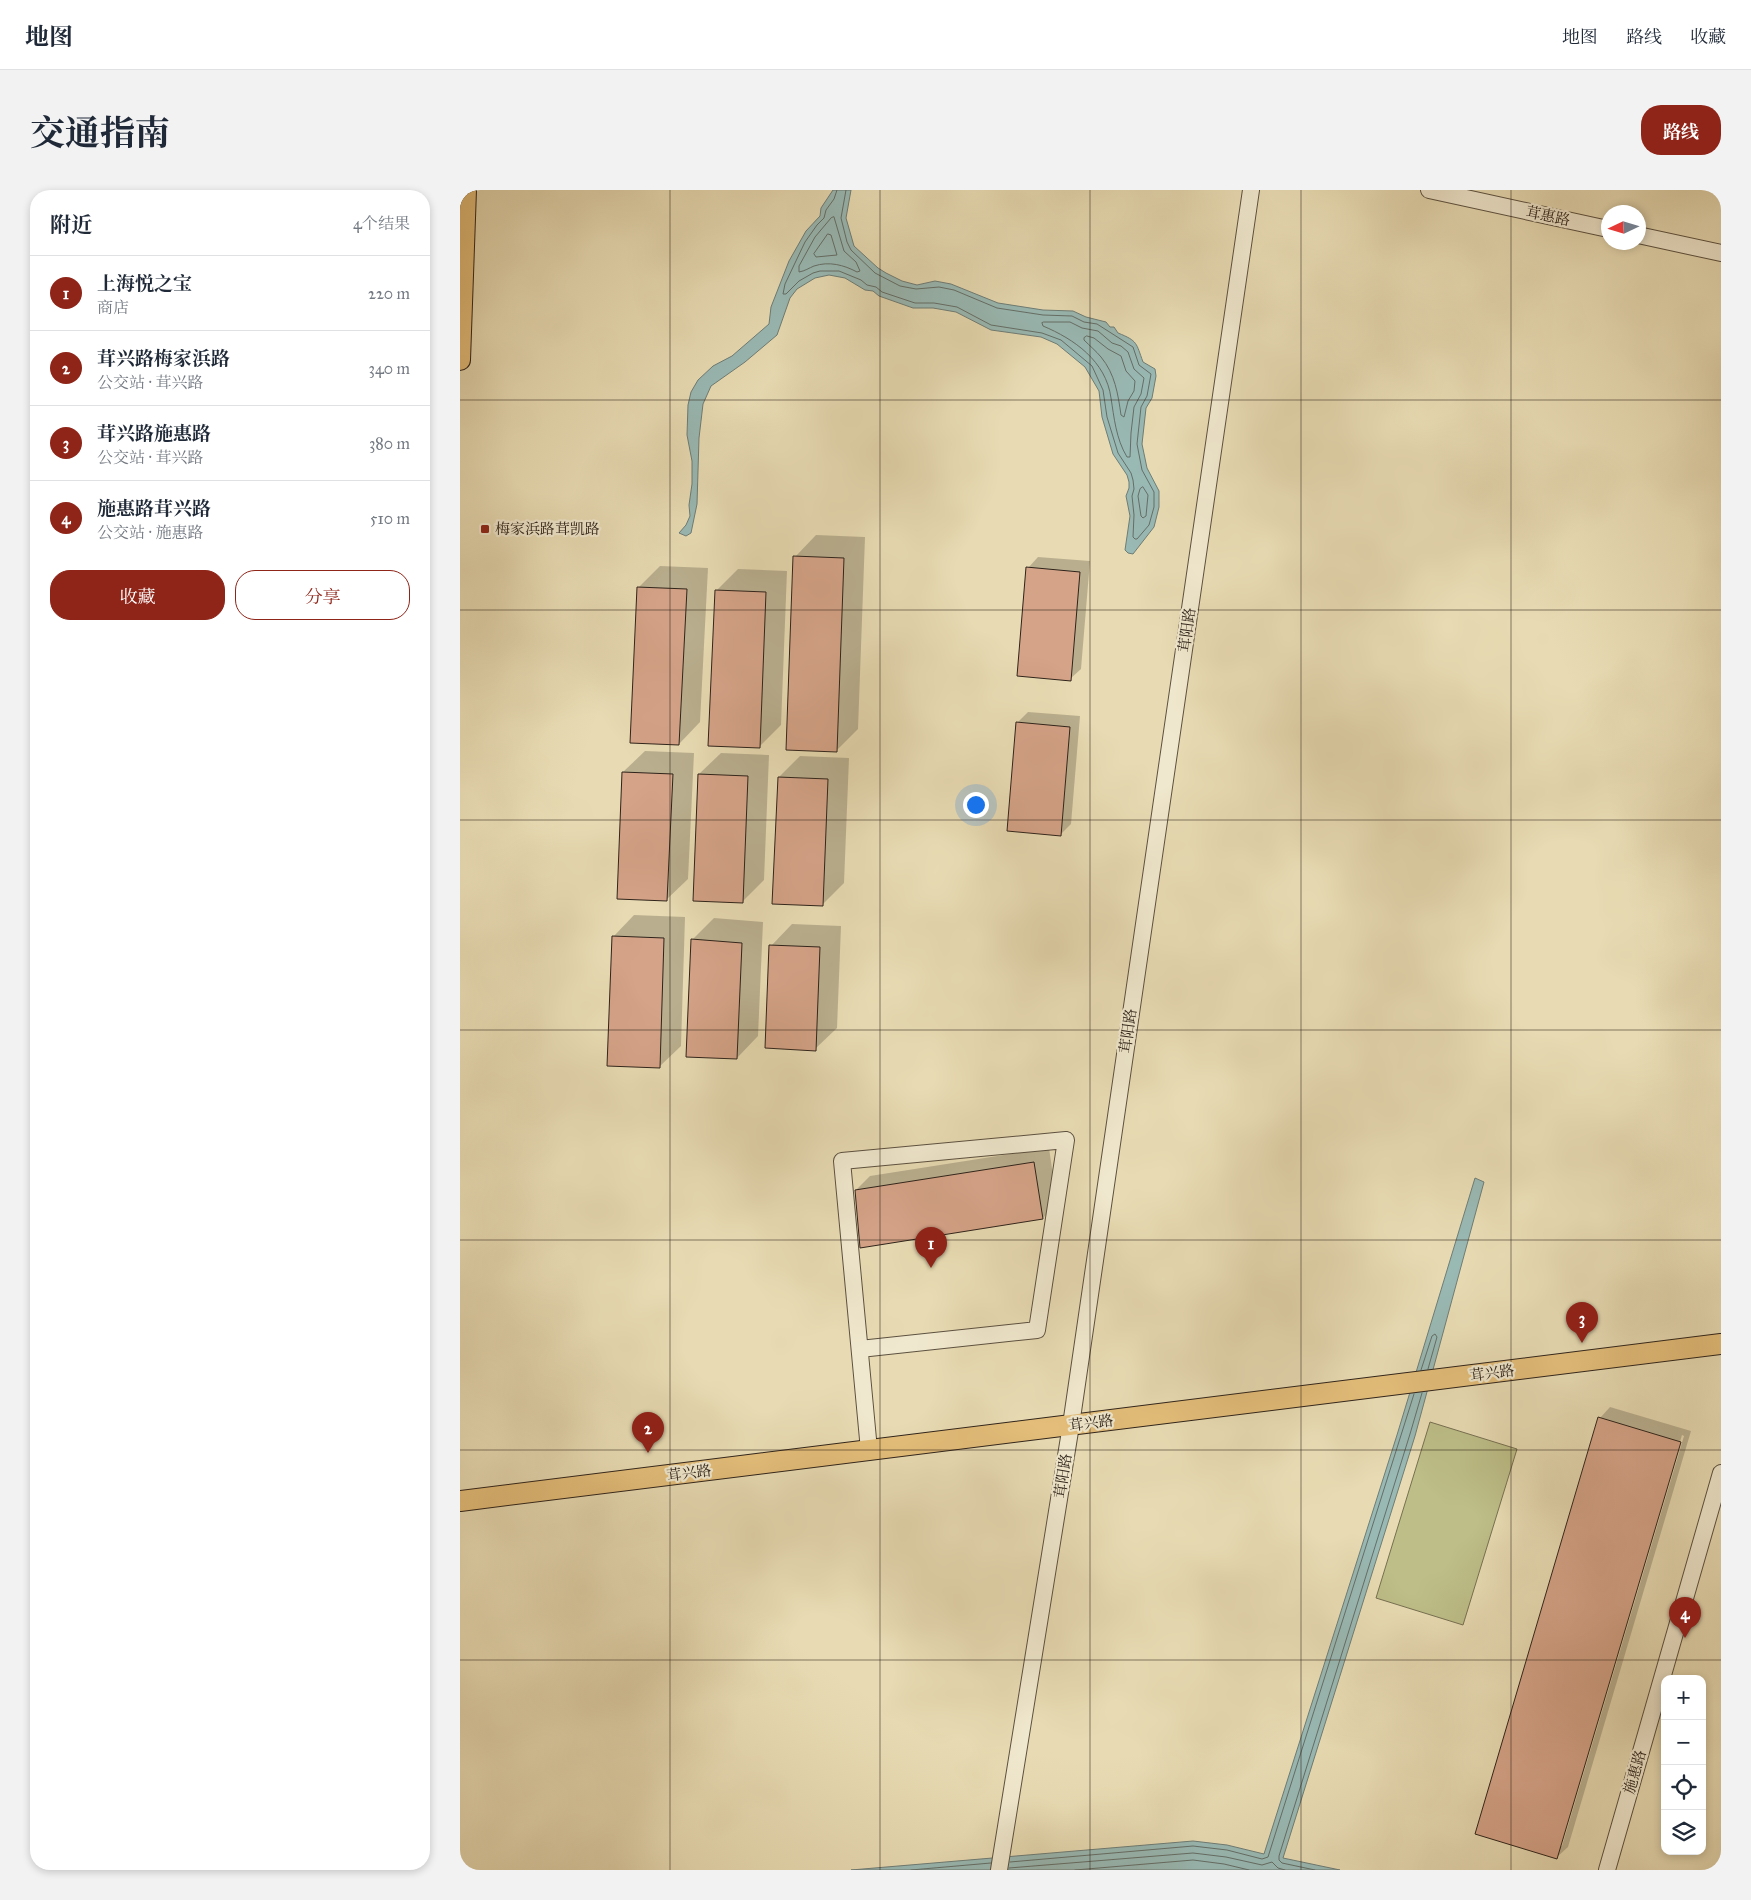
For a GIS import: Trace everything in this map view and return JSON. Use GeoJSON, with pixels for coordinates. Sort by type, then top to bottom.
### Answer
{"type":"FeatureCollection","features":[{"type":"Feature","properties":{"kind":"main road"},"geometry":{"type":"LineString","coordinates":[[460,360],[466,190]]}},
{"type":"Feature","properties":{"kind":"main road","name":"茸兴路"},"geometry":{"type":"LineString","coordinates":[[460,1501],[1721,1344]]}},
{"type":"Feature","properties":{"kind":"street","name":"茸阳路"},"geometry":{"type":"LineString","coordinates":[[1001,1863],[1071,1425],[1251,190]]}},
{"type":"Feature","properties":{"kind":"street","name":"茸惠路"},"geometry":{"type":"LineString","coordinates":[[1429,190],[1601,227]]}},
{"type":"Feature","properties":{"kind":"street"},"geometry":{"type":"LineString","coordinates":[[1646,237],[1721,253]]}},
{"type":"Feature","properties":{"kind":"street"},"geometry":{"type":"LineString","coordinates":[[860,1349],[1037,1330],[1066,1140],[842,1161],[869,1450]]}},
{"type":"Feature","properties":{"kind":"street","name":"施惠路"},"geometry":{"type":"LineString","coordinates":[[1607,1870],[1721,1473]]}},
{"type":"Feature","properties":{"kind":"green space"},"geometry":{"type":"Polygon","coordinates":[[[1430,1422],[1517,1449],[1463,1625],[1376,1598],[1430,1422]]]}},
{"type":"Feature","properties":{"kind":"water"},"geometry":{"type":"Polygon","coordinates":[[[833,190],[851,190],[846,218],[854,246],[886,273],[902,281],[917,285],[935,281],[951,284],[998,303],[1043,310],[1073,311],[1086,317],[1106,322],[1110,327],[1114,327],[1118,333],[1135,343],[1143,362],[1155,369],[1156,376],[1152,398],[1146,408],[1142,444],[1147,468],[1159,491],[1159,507],[1154,527],[1133,554],[1125,550],[1130,516],[1126,496],[1129,482],[1127,475],[1113,454],[1102,417],[1099,391],[1085,367],[1057,344],[1041,337],[991,330],[956,312],[933,308],[913,308],[879,296],[873,291],[865,290],[845,278],[829,275],[815,278],[797,289],[790,298],[777,335],[745,362],[711,386],[703,404],[699,438],[697,504],[691,533],[686,536],[679,533],[686,525],[690,516],[692,461],[687,435],[688,405],[691,392],[698,380],[713,366],[732,356],[769,324],[771,307],[789,261],[806,231],[820,216],[821,208],[833,190]]]}},
{"type":"Feature","properties":{"kind":"water"},"geometry":{"type":"Polygon","coordinates":[[[1475,1178],[1484,1182],[1415,1436],[1283,1858],[1340,1870],[851,1870],[1193,1841],[1227,1845],[1264,1854],[1397,1435],[1475,1178]]]}},
{"type":"Feature","properties":{"kind":"building"},"geometry":{"type":"Polygon","coordinates":[[[793,556],[844,558],[837,752],[786,750],[793,556]]]}},
{"type":"Feature","properties":{"kind":"building"},"geometry":{"type":"Polygon","coordinates":[[[1026,567],[1080,572],[1071,681],[1017,676],[1026,567]]]}},
{"type":"Feature","properties":{"kind":"building"},"geometry":{"type":"Polygon","coordinates":[[[637,587],[687,589],[679,745],[630,743],[637,587]]]}},
{"type":"Feature","properties":{"kind":"building"},"geometry":{"type":"Polygon","coordinates":[[[715,590],[766,592],[760,748],[708,746],[715,590]]]}},
{"type":"Feature","properties":{"kind":"building"},"geometry":{"type":"Polygon","coordinates":[[[1016,722],[1070,727],[1061,836],[1007,831],[1016,722]]]}},
{"type":"Feature","properties":{"kind":"building"},"geometry":{"type":"Polygon","coordinates":[[[622,772],[673,774],[667,901],[617,899],[622,772]]]}},
{"type":"Feature","properties":{"kind":"building"},"geometry":{"type":"Polygon","coordinates":[[[698,774],[748,776],[743,903],[693,901],[698,774]]]}},
{"type":"Feature","properties":{"kind":"building"},"geometry":{"type":"Polygon","coordinates":[[[778,777],[828,779],[823,906],[772,904],[778,777]]]}},
{"type":"Feature","properties":{"kind":"building"},"geometry":{"type":"Polygon","coordinates":[[[612,936],[664,938],[660,1068],[607,1066],[612,936]]]}},
{"type":"Feature","properties":{"kind":"building"},"geometry":{"type":"Polygon","coordinates":[[[691,939],[742,943],[737,1059],[686,1057],[691,939]]]}},
{"type":"Feature","properties":{"kind":"building"},"geometry":{"type":"Polygon","coordinates":[[[769,945],[820,947],[816,1051],[765,1048],[769,945]]]}},
{"type":"Feature","properties":{"kind":"building"},"geometry":{"type":"Polygon","coordinates":[[[1034,1162],[1043,1219],[860,1248],[855,1190],[1034,1162]]]}},
{"type":"Feature","properties":{"kind":"building"},"geometry":{"type":"Polygon","coordinates":[[[1598,1417],[1681,1442],[1557,1859],[1475,1834],[1598,1417]]]}},
{"type":"Feature","properties":{"kind":"place","name":"梅家浜路茸凯路"},"geometry":{"type":"Point","coordinates":[485,529]}},
{"type":"Feature","properties":{"kind":"place","name":"上海悦之宝"},"geometry":{"type":"Point","coordinates":[931,1268]}},
{"type":"Feature","properties":{"kind":"place","name":"茸兴路施惠路"},"geometry":{"type":"Point","coordinates":[1582,1343]}},
{"type":"Feature","properties":{"kind":"place","name":"茸兴路梅家浜路"},"geometry":{"type":"Point","coordinates":[648,1453]}},
{"type":"Feature","properties":{"kind":"place","name":"施惠路茸兴路"},"geometry":{"type":"Point","coordinates":[1685,1638]}}]}
